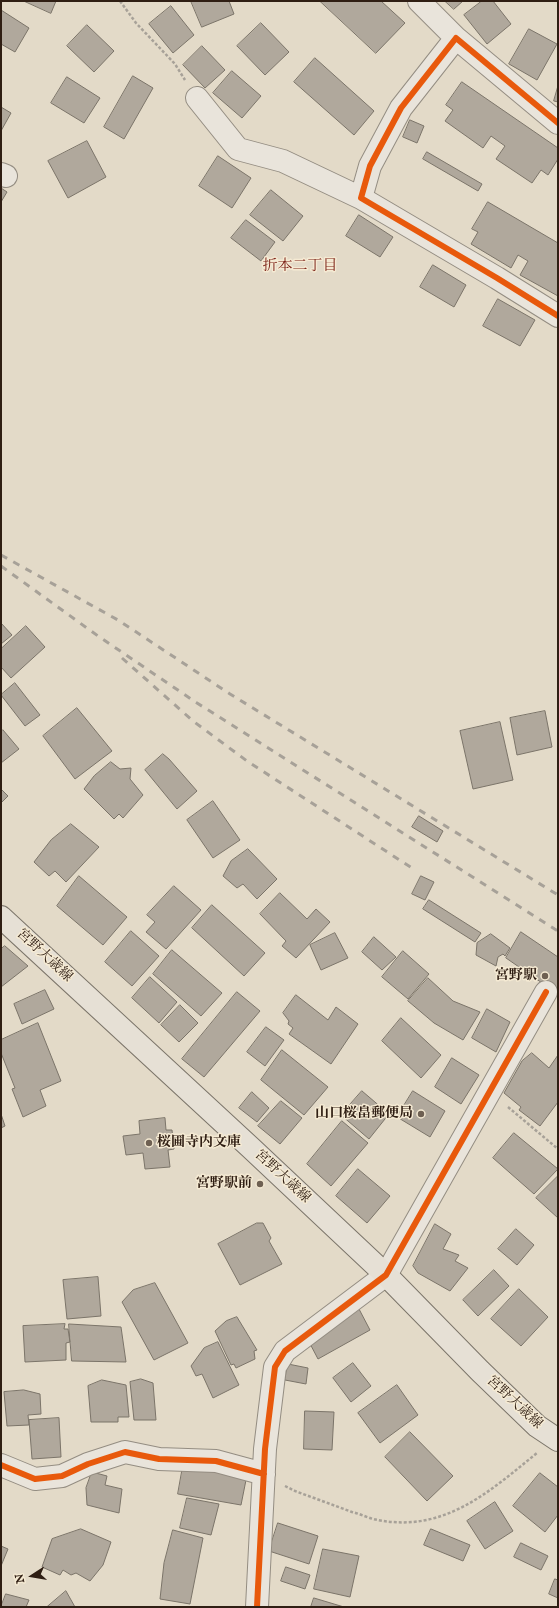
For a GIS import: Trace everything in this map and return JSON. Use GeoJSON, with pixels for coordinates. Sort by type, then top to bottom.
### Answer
{"type":"FeatureCollection","features":[{"type":"Feature","properties":{"kind":"main road","name":"宮野大歳線"},"geometry":{"type":"LineString","coordinates":[[5,927],[257,1153],[386,1276],[537,1426],[556,1439]]}},
{"type":"Feature","properties":{"kind":"street"},"geometry":{"type":"LineString","coordinates":[[419,1],[456,38],[558,123]]}},
{"type":"Feature","properties":{"kind":"street"},"geometry":{"type":"LineString","coordinates":[[361,198],[370,166],[401,108],[456,38]]}},
{"type":"Feature","properties":{"kind":"street"},"geometry":{"type":"LineString","coordinates":[[197,98],[238,149],[283,161],[361,198],[497,278],[558,316]]}},
{"type":"Feature","properties":{"kind":"street"},"geometry":{"type":"LineString","coordinates":[[257,1607],[265,1449],[275,1367],[285,1351],[386,1276],[546,992]]}},
{"type":"Feature","properties":{"kind":"street"},"geometry":{"type":"LineString","coordinates":[[1,1465],[35,1479],[62,1476],[88,1464],[124,1452],[159,1459],[216,1461],[264,1474]]}},
{"type":"Feature","properties":{"kind":"path"},"geometry":{"type":"LineString","coordinates":[[120,1],[136,23],[175,64],[197,98]]}},
{"type":"Feature","properties":{"kind":"path"},"geometry":{"type":"LineString","coordinates":[[488,1094],[517,1113],[558,1149]]}},
{"type":"Feature","properties":{"kind":"path"},"geometry":{"type":"LineString","coordinates":[[264,1474],[295,1491],[378,1520],[404,1523],[425,1521],[445,1516],[467,1506],[511,1475],[556,1439]]}},
{"type":"Feature","properties":{"kind":"building"},"geometry":{"type":"Polygon","coordinates":[[[24,1],[56,1],[51,13],[24,1]]]}},
{"type":"Feature","properties":{"kind":"building"},"geometry":{"type":"Polygon","coordinates":[[[191,1],[229,1],[234,14],[202,27],[191,1]]]}},
{"type":"Feature","properties":{"kind":"building"},"geometry":{"type":"Polygon","coordinates":[[[320,1],[381,1],[405,23],[376,53],[320,1]]]}},
{"type":"Feature","properties":{"kind":"building"},"geometry":{"type":"Polygon","coordinates":[[[445,1],[463,1],[454,9],[445,1]]]}},
{"type":"Feature","properties":{"kind":"building"},"geometry":{"type":"Polygon","coordinates":[[[482,1],[493,1],[511,24],[487,44],[464,15],[482,1]]]}},
{"type":"Feature","properties":{"kind":"building"},"geometry":{"type":"Polygon","coordinates":[[[171,6],[194,35],[173,53],[149,24],[171,6]]]}},
{"type":"Feature","properties":{"kind":"building"},"geometry":{"type":"Polygon","coordinates":[[[1,10],[29,28],[15,52],[1,44],[1,10]]]}},
{"type":"Feature","properties":{"kind":"building"},"geometry":{"type":"Polygon","coordinates":[[[261,23],[289,52],[265,75],[237,46],[261,23]]]}},
{"type":"Feature","properties":{"kind":"building"},"geometry":{"type":"Polygon","coordinates":[[[87,25],[114,51],[94,72],[67,46],[87,25]]]}},
{"type":"Feature","properties":{"kind":"building"},"geometry":{"type":"Polygon","coordinates":[[[529,29],[557,44],[537,80],[509,64],[529,29]]]}},
{"type":"Feature","properties":{"kind":"building"},"geometry":{"type":"Polygon","coordinates":[[[202,46],[225,70],[205,88],[183,65],[202,46]]]}},
{"type":"Feature","properties":{"kind":"building"},"geometry":{"type":"Polygon","coordinates":[[[315,58],[374,111],[354,135],[294,82],[315,58]]]}},
{"type":"Feature","properties":{"kind":"building"},"geometry":{"type":"Polygon","coordinates":[[[232,71],[261,96],[242,118],[213,93],[232,71]]]}},
{"type":"Feature","properties":{"kind":"building"},"geometry":{"type":"Polygon","coordinates":[[[133,76],[153,88],[124,139],[104,127],[133,76]]]}},
{"type":"Feature","properties":{"kind":"building"},"geometry":{"type":"Polygon","coordinates":[[[67,77],[100,98],[84,123],[51,103],[67,77]]]}},
{"type":"Feature","properties":{"kind":"building"},"geometry":{"type":"Polygon","coordinates":[[[462,82],[558,148],[558,159],[548,175],[541,170],[532,183],[496,159],[505,146],[491,136],[483,148],[445,121],[453,110],[446,105],[462,82]]]}},
{"type":"Feature","properties":{"kind":"building"},"geometry":{"type":"Polygon","coordinates":[[[558,86],[558,102],[554,101],[558,86]]]}},
{"type":"Feature","properties":{"kind":"building"},"geometry":{"type":"Polygon","coordinates":[[[1,107],[11,113],[1,131],[1,107]]]}},
{"type":"Feature","properties":{"kind":"building"},"geometry":{"type":"Polygon","coordinates":[[[410,120],[424,126],[417,143],[403,137],[410,120]]]}},
{"type":"Feature","properties":{"kind":"building"},"geometry":{"type":"Polygon","coordinates":[[[87,141],[106,177],[68,198],[48,161],[87,141]]]}},
{"type":"Feature","properties":{"kind":"building"},"geometry":{"type":"Polygon","coordinates":[[[427,152],[482,184],[478,191],[423,159],[427,152]]]}},
{"type":"Feature","properties":{"kind":"building"},"geometry":{"type":"Polygon","coordinates":[[[218,156],[251,178],[232,208],[199,186],[218,156]]]}},
{"type":"Feature","properties":{"kind":"building"},"geometry":{"type":"Polygon","coordinates":[[[1,188],[7,192],[1,202],[1,188]]]}},
{"type":"Feature","properties":{"kind":"building"},"geometry":{"type":"Polygon","coordinates":[[[271,190],[303,216],[283,241],[250,215],[271,190]]]}},
{"type":"Feature","properties":{"kind":"building"},"geometry":{"type":"Polygon","coordinates":[[[488,202],[558,243],[558,296],[520,275],[528,261],[518,255],[511,268],[471,244],[478,232],[472,229],[488,202]]]}},
{"type":"Feature","properties":{"kind":"building"},"geometry":{"type":"Polygon","coordinates":[[[359,215],[393,237],[380,257],[346,236],[359,215]]]}},
{"type":"Feature","properties":{"kind":"building"},"geometry":{"type":"Polygon","coordinates":[[[246,220],[275,242],[261,261],[231,238],[246,220]]]}},
{"type":"Feature","properties":{"kind":"building"},"geometry":{"type":"Polygon","coordinates":[[[433,265],[466,285],[454,307],[420,287],[433,265]]]}},
{"type":"Feature","properties":{"kind":"building"},"geometry":{"type":"Polygon","coordinates":[[[498,299],[535,320],[520,346],[483,326],[498,299]]]}},
{"type":"Feature","properties":{"kind":"building"},"geometry":{"type":"Polygon","coordinates":[[[1,623],[12,635],[1,644],[1,623]]]}},
{"type":"Feature","properties":{"kind":"building"},"geometry":{"type":"Polygon","coordinates":[[[26,626],[45,647],[11,678],[1,667],[1,649],[26,626]]]}},
{"type":"Feature","properties":{"kind":"building"},"geometry":{"type":"Polygon","coordinates":[[[15,683],[40,715],[25,726],[1,695],[15,683]]]}},
{"type":"Feature","properties":{"kind":"building"},"geometry":{"type":"Polygon","coordinates":[[[77,708],[112,751],[75,779],[43,736],[77,708]]]}},
{"type":"Feature","properties":{"kind":"building"},"geometry":{"type":"Polygon","coordinates":[[[545,711],[552,747],[517,755],[510,718],[545,711]]]}},
{"type":"Feature","properties":{"kind":"building"},"geometry":{"type":"Polygon","coordinates":[[[500,722],[513,780],[473,789],[460,731],[500,722]]]}},
{"type":"Feature","properties":{"kind":"building"},"geometry":{"type":"Polygon","coordinates":[[[3,730],[19,749],[1,763],[1,732],[3,730]]]}},
{"type":"Feature","properties":{"kind":"building"},"geometry":{"type":"Polygon","coordinates":[[[163,754],[197,791],[177,809],[145,770],[163,754]]]}},
{"type":"Feature","properties":{"kind":"building"},"geometry":{"type":"Polygon","coordinates":[[[111,762],[120,769],[131,768],[130,779],[143,795],[123,818],[119,814],[114,819],[84,789],[94,776],[111,762]]]}},
{"type":"Feature","properties":{"kind":"building"},"geometry":{"type":"Polygon","coordinates":[[[1,789],[8,796],[1,803],[1,789]]]}},
{"type":"Feature","properties":{"kind":"building"},"geometry":{"type":"Polygon","coordinates":[[[213,801],[240,840],[213,858],[187,820],[213,801]]]}},
{"type":"Feature","properties":{"kind":"building"},"geometry":{"type":"Polygon","coordinates":[[[419,816],[443,831],[437,842],[412,827],[419,816]]]}},
{"type":"Feature","properties":{"kind":"building"},"geometry":{"type":"Polygon","coordinates":[[[71,824],[99,847],[66,882],[55,871],[49,876],[34,862],[51,840],[71,824]]]}},
{"type":"Feature","properties":{"kind":"building"},"geometry":{"type":"Polygon","coordinates":[[[248,849],[277,879],[257,899],[243,884],[237,888],[223,876],[231,861],[248,849]]]}},
{"type":"Feature","properties":{"kind":"building"},"geometry":{"type":"Polygon","coordinates":[[[79,876],[127,917],[103,945],[57,906],[79,876]]]}},
{"type":"Feature","properties":{"kind":"building"},"geometry":{"type":"Polygon","coordinates":[[[421,876],[434,882],[425,900],[412,894],[421,876]]]}},
{"type":"Feature","properties":{"kind":"building"},"geometry":{"type":"Polygon","coordinates":[[[174,886],[201,910],[166,949],[146,932],[155,922],[147,915],[174,886]]]}},
{"type":"Feature","properties":{"kind":"building"},"geometry":{"type":"Polygon","coordinates":[[[280,893],[307,919],[316,909],[330,922],[296,958],[282,946],[286,941],[260,914],[280,893]]]}},
{"type":"Feature","properties":{"kind":"building"},"geometry":{"type":"Polygon","coordinates":[[[429,900],[481,933],[475,942],[423,909],[429,900]]]}},
{"type":"Feature","properties":{"kind":"building"},"geometry":{"type":"Polygon","coordinates":[[[212,905],[265,953],[244,976],[192,928],[212,905]]]}},
{"type":"Feature","properties":{"kind":"building"},"geometry":{"type":"Polygon","coordinates":[[[131,931],[159,956],[132,986],[105,962],[131,931]]]}},
{"type":"Feature","properties":{"kind":"building","name":"宮野駅"},"geometry":{"type":"Polygon","coordinates":[[[521,932],[558,957],[558,994],[506,958],[521,932]]]}},
{"type":"Feature","properties":{"kind":"building"},"geometry":{"type":"Polygon","coordinates":[[[335,933],[348,958],[321,970],[310,945],[335,933]]]}},
{"type":"Feature","properties":{"kind":"building"},"geometry":{"type":"Polygon","coordinates":[[[491,934],[510,948],[505,956],[503,954],[498,957],[496,966],[476,955],[477,943],[491,934]]]}},
{"type":"Feature","properties":{"kind":"building"},"geometry":{"type":"Polygon","coordinates":[[[374,937],[396,957],[382,970],[362,952],[374,937]]]}},
{"type":"Feature","properties":{"kind":"building"},"geometry":{"type":"Polygon","coordinates":[[[5,946],[28,966],[1,987],[1,949],[5,946]]]}},
{"type":"Feature","properties":{"kind":"building"},"geometry":{"type":"Polygon","coordinates":[[[172,950],[222,993],[201,1016],[153,974],[172,950]]]}},
{"type":"Feature","properties":{"kind":"building"},"geometry":{"type":"Polygon","coordinates":[[[403,951],[429,974],[408,999],[382,977],[403,951]]]}},
{"type":"Feature","properties":{"kind":"building"},"geometry":{"type":"Polygon","coordinates":[[[150,977],[177,1002],[159,1023],[132,998],[150,977]]]}},
{"type":"Feature","properties":{"kind":"building"},"geometry":{"type":"Polygon","coordinates":[[[428,978],[453,1001],[480,1012],[463,1040],[434,1023],[408,1001],[428,978]]]}},
{"type":"Feature","properties":{"kind":"building"},"geometry":{"type":"Polygon","coordinates":[[[45,990],[54,1009],[22,1024],[14,1004],[45,990]]]}},
{"type":"Feature","properties":{"kind":"building"},"geometry":{"type":"Polygon","coordinates":[[[237,992],[260,1011],[204,1077],[182,1059],[237,992]]]}},
{"type":"Feature","properties":{"kind":"building"},"geometry":{"type":"Polygon","coordinates":[[[296,995],[328,1020],[336,1007],[358,1024],[331,1064],[289,1034],[293,1028],[288,1024],[289,1021],[283,1013],[296,995]]]}},
{"type":"Feature","properties":{"kind":"building"},"geometry":{"type":"Polygon","coordinates":[[[180,1005],[198,1023],[179,1042],[161,1025],[180,1005]]]}},
{"type":"Feature","properties":{"kind":"building"},"geometry":{"type":"Polygon","coordinates":[[[487,1009],[510,1022],[496,1052],[472,1038],[487,1009]]]}},
{"type":"Feature","properties":{"kind":"building"},"geometry":{"type":"Polygon","coordinates":[[[401,1018],[441,1055],[421,1078],[382,1041],[401,1018]]]}},
{"type":"Feature","properties":{"kind":"building"},"geometry":{"type":"Polygon","coordinates":[[[38,1023],[61,1081],[40,1090],[46,1106],[23,1117],[12,1089],[15,1088],[1,1053],[1,1040],[38,1023]]]}},
{"type":"Feature","properties":{"kind":"building"},"geometry":{"type":"Polygon","coordinates":[[[266,1027],[284,1040],[265,1066],[247,1052],[266,1027]]]}},
{"type":"Feature","properties":{"kind":"building"},"geometry":{"type":"Polygon","coordinates":[[[282,1050],[328,1087],[304,1115],[261,1080],[282,1050]]]}},
{"type":"Feature","properties":{"kind":"building"},"geometry":{"type":"Polygon","coordinates":[[[532,1053],[549,1068],[558,1055],[558,1102],[540,1126],[519,1110],[521,1107],[504,1093],[522,1061],[532,1053]]]}},
{"type":"Feature","properties":{"kind":"building"},"geometry":{"type":"Polygon","coordinates":[[[452,1058],[479,1075],[461,1104],[435,1087],[452,1058]]]}},
{"type":"Feature","properties":{"kind":"building"},"geometry":{"type":"Polygon","coordinates":[[[362,1091],[389,1114],[369,1139],[341,1115],[362,1091]]]}},
{"type":"Feature","properties":{"kind":"building"},"geometry":{"type":"Polygon","coordinates":[[[413,1091],[445,1111],[430,1137],[397,1117],[413,1091]]]}},
{"type":"Feature","properties":{"kind":"building"},"geometry":{"type":"Polygon","coordinates":[[[252,1092],[269,1108],[257,1122],[239,1108],[252,1092]]]}},
{"type":"Feature","properties":{"kind":"building"},"geometry":{"type":"Polygon","coordinates":[[[281,1101],[302,1118],[280,1144],[258,1126],[281,1101]]]}},
{"type":"Feature","properties":{"kind":"building"},"geometry":{"type":"Polygon","coordinates":[[[1,1114],[5,1126],[1,1128],[1,1114]]]}},
{"type":"Feature","properties":{"kind":"building","name":"桜圃寺内文庫"},"geometry":{"type":"Polygon","coordinates":[[[165,1118],[166,1130],[172,1130],[174,1149],[168,1150],[170,1167],[145,1169],[143,1153],[126,1155],[123,1136],[140,1134],[139,1121],[165,1118]]]}},
{"type":"Feature","properties":{"kind":"building"},"geometry":{"type":"Polygon","coordinates":[[[342,1121],[368,1143],[331,1186],[307,1164],[342,1121]]]}},
{"type":"Feature","properties":{"kind":"building"},"geometry":{"type":"Polygon","coordinates":[[[514,1133],[558,1169],[534,1194],[493,1158],[514,1133]]]}},
{"type":"Feature","properties":{"kind":"building"},"geometry":{"type":"Polygon","coordinates":[[[358,1169],[390,1196],[367,1223],[336,1196],[358,1169]]]}},
{"type":"Feature","properties":{"kind":"building"},"geometry":{"type":"Polygon","coordinates":[[[558,1176],[558,1218],[536,1198],[558,1176]]]}},
{"type":"Feature","properties":{"kind":"building"},"geometry":{"type":"Polygon","coordinates":[[[257,1223],[263,1223],[271,1238],[269,1241],[282,1264],[240,1285],[218,1244],[257,1223]]]}},
{"type":"Feature","properties":{"kind":"building"},"geometry":{"type":"Polygon","coordinates":[[[435,1224],[451,1234],[443,1249],[459,1255],[455,1261],[468,1268],[450,1291],[418,1273],[413,1266],[435,1224]]]}},
{"type":"Feature","properties":{"kind":"building"},"geometry":{"type":"Polygon","coordinates":[[[516,1229],[534,1245],[517,1265],[498,1249],[516,1229]]]}},
{"type":"Feature","properties":{"kind":"building"},"geometry":{"type":"Polygon","coordinates":[[[494,1270],[509,1286],[478,1316],[463,1300],[494,1270]]]}},
{"type":"Feature","properties":{"kind":"building"},"geometry":{"type":"Polygon","coordinates":[[[98,1277],[101,1316],[67,1319],[63,1280],[98,1277]]]}},
{"type":"Feature","properties":{"kind":"building"},"geometry":{"type":"Polygon","coordinates":[[[155,1283],[188,1343],[154,1360],[122,1302],[133,1290],[155,1283]]]}},
{"type":"Feature","properties":{"kind":"building"},"geometry":{"type":"Polygon","coordinates":[[[519,1289],[548,1317],[521,1346],[491,1319],[519,1289]]]}},
{"type":"Feature","properties":{"kind":"building"},"geometry":{"type":"Polygon","coordinates":[[[359,1309],[370,1330],[318,1359],[307,1338],[359,1309]]]}},
{"type":"Feature","properties":{"kind":"building"},"geometry":{"type":"Polygon","coordinates":[[[237,1317],[257,1350],[254,1351],[255,1359],[236,1368],[234,1364],[231,1365],[215,1331],[226,1321],[237,1317]]]}},
{"type":"Feature","properties":{"kind":"building"},"geometry":{"type":"Polygon","coordinates":[[[65,1324],[64,1329],[68,1329],[70,1342],[66,1343],[66,1360],[25,1362],[23,1326],[65,1324]]]}},
{"type":"Feature","properties":{"kind":"building"},"geometry":{"type":"Polygon","coordinates":[[[69,1324],[121,1327],[126,1362],[72,1361],[69,1324]]]}},
{"type":"Feature","properties":{"kind":"building"},"geometry":{"type":"Polygon","coordinates":[[[218,1342],[239,1385],[213,1398],[202,1374],[196,1376],[191,1366],[204,1348],[218,1342]]]}},
{"type":"Feature","properties":{"kind":"building"},"geometry":{"type":"Polygon","coordinates":[[[353,1363],[371,1386],[351,1402],[333,1378],[353,1363]]]}},
{"type":"Feature","properties":{"kind":"building"},"geometry":{"type":"Polygon","coordinates":[[[288,1364],[308,1368],[306,1384],[285,1380],[288,1364]]]}},
{"type":"Feature","properties":{"kind":"building"},"geometry":{"type":"Polygon","coordinates":[[[141,1379],[153,1383],[156,1420],[134,1420],[130,1382],[141,1379]]]}},
{"type":"Feature","properties":{"kind":"building"},"geometry":{"type":"Polygon","coordinates":[[[102,1380],[126,1385],[129,1417],[118,1417],[118,1422],[91,1422],[88,1386],[102,1380]]]}},
{"type":"Feature","properties":{"kind":"building"},"geometry":{"type":"Polygon","coordinates":[[[397,1385],[418,1415],[380,1443],[358,1413],[397,1385]]]}},
{"type":"Feature","properties":{"kind":"building"},"geometry":{"type":"Polygon","coordinates":[[[24,1390],[40,1394],[41,1414],[28,1415],[29,1425],[7,1426],[4,1392],[24,1390]]]}},
{"type":"Feature","properties":{"kind":"building"},"geometry":{"type":"Polygon","coordinates":[[[305,1411],[334,1412],[332,1450],[304,1449],[305,1411]]]}},
{"type":"Feature","properties":{"kind":"building"},"geometry":{"type":"Polygon","coordinates":[[[59,1418],[61,1457],[32,1459],[29,1420],[59,1418]]]}},
{"type":"Feature","properties":{"kind":"building"},"geometry":{"type":"Polygon","coordinates":[[[410,1432],[453,1476],[427,1501],[385,1457],[410,1432]]]}},
{"type":"Feature","properties":{"kind":"building"},"geometry":{"type":"Polygon","coordinates":[[[183,1466],[247,1475],[241,1505],[178,1494],[183,1466]]]}},
{"type":"Feature","properties":{"kind":"building"},"geometry":{"type":"Polygon","coordinates":[[[92,1472],[107,1476],[105,1485],[122,1489],[119,1513],[87,1505],[86,1488],[92,1472]]]}},
{"type":"Feature","properties":{"kind":"building"},"geometry":{"type":"Polygon","coordinates":[[[540,1473],[558,1487],[558,1515],[545,1532],[513,1506],[540,1473]]]}},
{"type":"Feature","properties":{"kind":"building"},"geometry":{"type":"Polygon","coordinates":[[[187,1498],[219,1504],[211,1535],[180,1528],[187,1498]]]}},
{"type":"Feature","properties":{"kind":"building"},"geometry":{"type":"Polygon","coordinates":[[[495,1502],[513,1531],[485,1549],[467,1521],[495,1502]]]}},
{"type":"Feature","properties":{"kind":"building"},"geometry":{"type":"Polygon","coordinates":[[[278,1523],[318,1536],[309,1564],[269,1551],[278,1523]]]}},
{"type":"Feature","properties":{"kind":"building"},"geometry":{"type":"Polygon","coordinates":[[[81,1529],[111,1542],[103,1565],[90,1581],[76,1573],[71,1575],[63,1570],[60,1575],[42,1567],[52,1539],[81,1529]]]}},
{"type":"Feature","properties":{"kind":"building"},"geometry":{"type":"Polygon","coordinates":[[[431,1529],[470,1545],[463,1561],[424,1545],[431,1529]]]}},
{"type":"Feature","properties":{"kind":"building"},"geometry":{"type":"Polygon","coordinates":[[[173,1530],[203,1538],[190,1604],[160,1599],[164,1563],[173,1530]]]}},
{"type":"Feature","properties":{"kind":"building"},"geometry":{"type":"Polygon","coordinates":[[[521,1543],[548,1556],[541,1570],[514,1557],[521,1543]]]}},
{"type":"Feature","properties":{"kind":"building"},"geometry":{"type":"Polygon","coordinates":[[[1,1546],[8,1549],[1,1566],[1,1546]]]}},
{"type":"Feature","properties":{"kind":"building"},"geometry":{"type":"Polygon","coordinates":[[[323,1549],[359,1556],[350,1597],[314,1589],[323,1549]]]}},
{"type":"Feature","properties":{"kind":"building"},"geometry":{"type":"Polygon","coordinates":[[[286,1567],[310,1575],[305,1589],[281,1581],[286,1567]]]}},
{"type":"Feature","properties":{"kind":"building"},"geometry":{"type":"Polygon","coordinates":[[[555,1579],[558,1580],[558,1598],[549,1594],[555,1579]]]}},
{"type":"Feature","properties":{"kind":"building"},"geometry":{"type":"Polygon","coordinates":[[[66,1591],[75,1607],[47,1607],[66,1591]]]}},
{"type":"Feature","properties":{"kind":"building"},"geometry":{"type":"Polygon","coordinates":[[[6,1594],[29,1600],[26,1607],[1,1607],[6,1594]]]}},
{"type":"Feature","properties":{"kind":"building"},"geometry":{"type":"Polygon","coordinates":[[[314,1598],[344,1607],[311,1607],[314,1598]]]}},
{"type":"Feature","properties":{"kind":"railway"},"geometry":{"type":"LineString","coordinates":[[1,555],[118,620],[230,694],[558,895]]}},
{"type":"Feature","properties":{"kind":"railway"},"geometry":{"type":"LineString","coordinates":[[1,566],[98,636],[197,703],[558,931]]}},
{"type":"Feature","properties":{"kind":"railway"},"geometry":{"type":"LineString","coordinates":[[122,658],[193,721],[247,761],[415,870]]}},
{"type":"Feature","properties":{"kind":"cycle path"},"geometry":{"type":"LineString","coordinates":[[558,123],[456,38],[401,108],[370,166],[361,198],[497,278],[558,316]]}},
{"type":"Feature","properties":{"kind":"cycle path"},"geometry":{"type":"LineString","coordinates":[[257,1607],[265,1449],[275,1367],[285,1351],[386,1275],[546,992]]}},
{"type":"Feature","properties":{"kind":"cycle path"},"geometry":{"type":"LineString","coordinates":[[1,1465],[35,1479],[62,1476],[88,1464],[125,1452],[159,1459],[216,1461],[264,1474]]}},
{"type":"Feature","properties":{"kind":"place","name":"宮野駅"},"geometry":{"type":"Point","coordinates":[545,976]}},
{"type":"Feature","properties":{"kind":"place","name":"山口桜畠郵便局"},"geometry":{"type":"Point","coordinates":[421,1114]}},
{"type":"Feature","properties":{"kind":"place","name":"桜圃寺内文庫"},"geometry":{"type":"Point","coordinates":[149,1143]}},
{"type":"Feature","properties":{"kind":"place","name":"宮野駅前"},"geometry":{"type":"Point","coordinates":[260,1184]}},
{"type":"Feature","properties":{"kind":"district","name":"折本二丁目"},"geometry":{"type":"Point","coordinates":[300,267]}}]}
